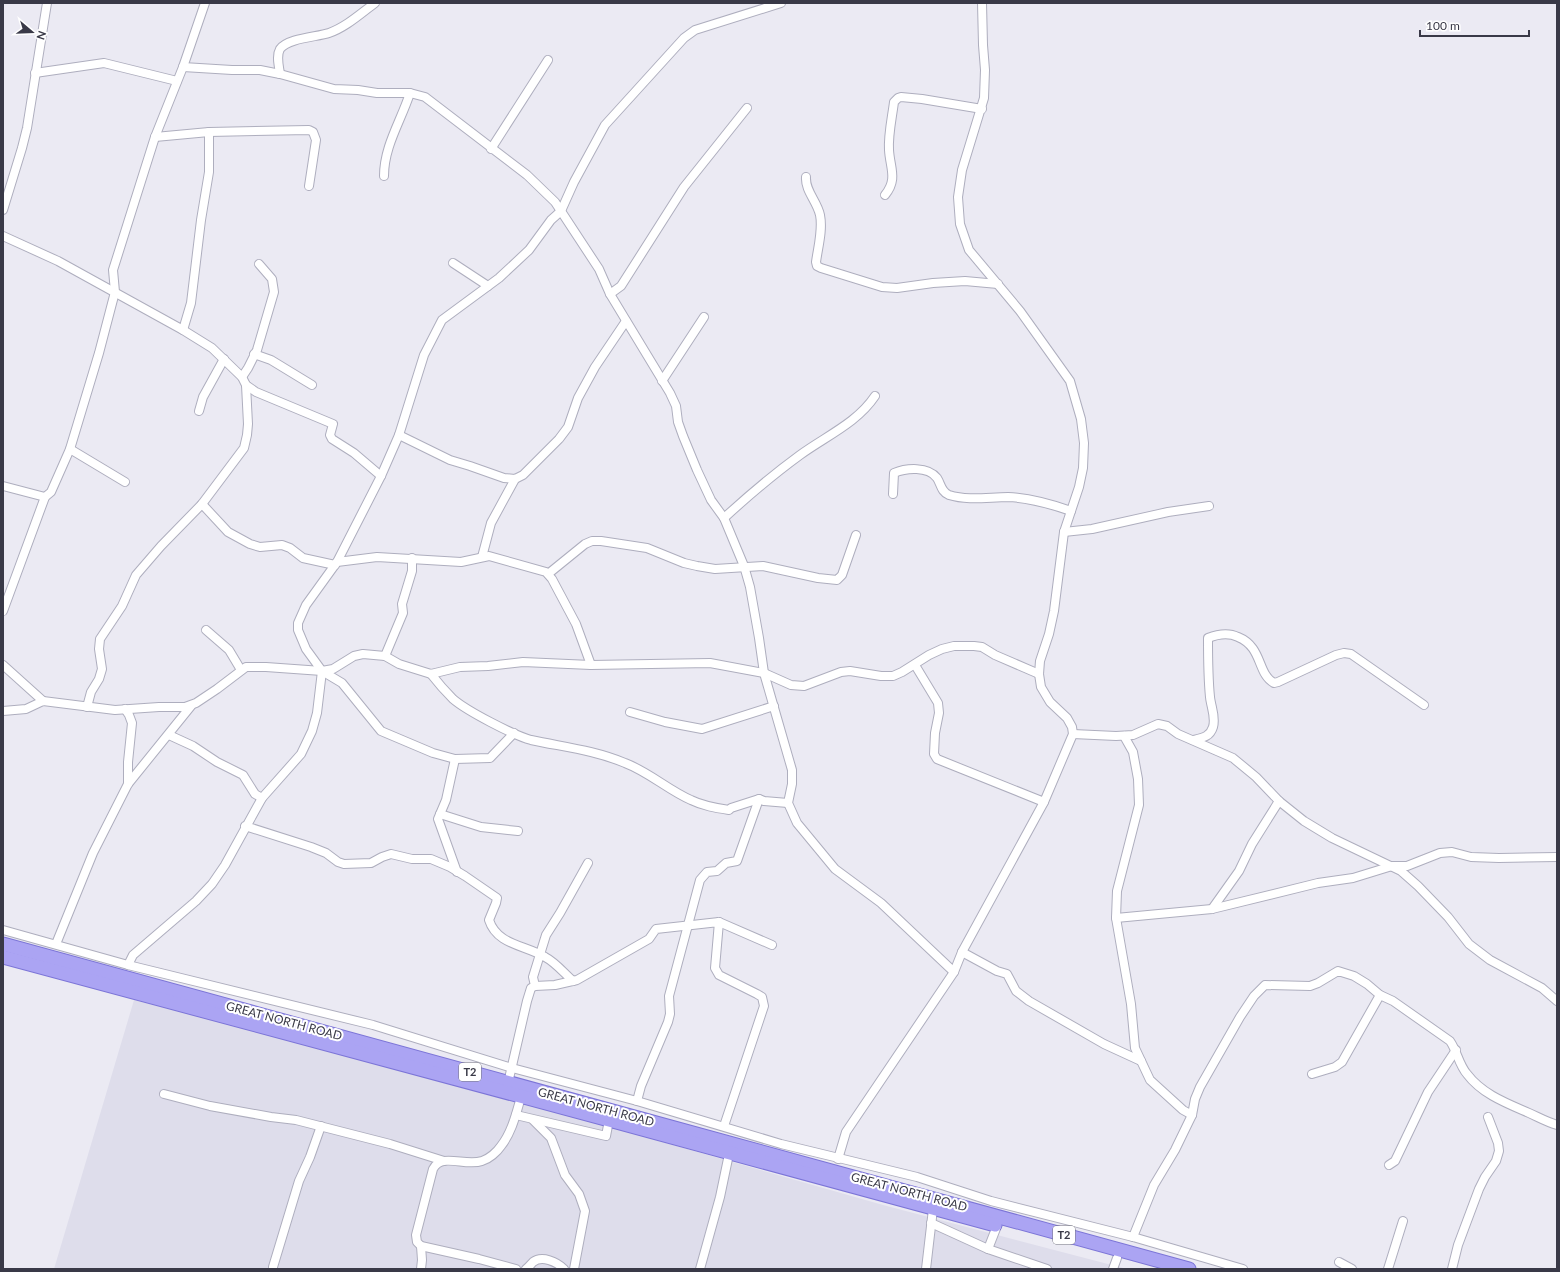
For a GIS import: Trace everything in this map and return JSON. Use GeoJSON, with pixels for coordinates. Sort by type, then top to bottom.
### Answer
{"type":"FeatureCollection","features":[{"type":"Feature","properties":{"kind":"main road","name":"GREAT NORTH ROAD"},"geometry":{"type":"LineString","coordinates":[[3,944],[1190,1269]]}},
{"type":"Feature","properties":{"kind":"main road","name":"GREAT NORTH ROAD"},"geometry":{"type":"LineString","coordinates":[[3,957],[609,1120],[933,1210],[997,1226],[1115,1263],[1157,1269]]}},
{"type":"Feature","properties":{"kind":"street"},"geometry":{"type":"LineString","coordinates":[[3,210],[24,141],[47,3]]}},
{"type":"Feature","properties":{"kind":"street"},"geometry":{"type":"LineString","coordinates":[[3,611],[45,497],[51,492],[70,449],[99,353],[115,292],[113,270],[156,136],[183,67],[204,3]]}},
{"type":"Feature","properties":{"kind":"street"},"geometry":{"type":"LineString","coordinates":[[280,74],[278,56],[280,49],[307,37],[328,33],[342,27],[375,3]]}},
{"type":"Feature","properties":{"kind":"street"},"geometry":{"type":"LineString","coordinates":[[514,733],[490,758],[455,759],[433,753],[381,730],[342,683],[322,671],[306,649],[298,630],[298,623],[306,605],[336,564],[381,476],[399,435],[424,355],[442,320],[499,278],[529,250],[551,220],[561,211],[574,182],[605,126],[684,38],[695,30],[781,3]]}},
{"type":"Feature","properties":{"kind":"street"},"geometry":{"type":"LineString","coordinates":[[838,1159],[846,1132],[954,972],[962,952],[1044,802],[1073,734],[1072,727],[1067,718],[1050,702],[1041,687],[1039,674],[1040,661],[1049,634],[1054,611],[1064,532],[1080,480],[1084,443],[1082,419],[1070,381],[998,284],[969,250],[960,224],[958,197],[962,170],[982,109],[984,98],[985,70],[982,3]]}},
{"type":"Feature","properties":{"kind":"street"},"geometry":{"type":"LineString","coordinates":[[491,149],[548,60]]}},
{"type":"Feature","properties":{"kind":"street"},"geometry":{"type":"LineString","coordinates":[[35,73],[104,62],[177,81]]}},
{"type":"Feature","properties":{"kind":"street"},"geometry":{"type":"LineString","coordinates":[[183,67],[260,70],[334,89],[358,90],[377,93],[410,93],[425,97],[491,149],[527,175],[555,202],[599,269],[610,294],[639,340],[673,400],[681,429],[697,470],[711,500],[724,518],[744,566],[758,631],[764,673],[792,770],[792,784],[788,803],[797,823],[835,869],[881,903],[954,972]]}},
{"type":"Feature","properties":{"kind":"street"},"geometry":{"type":"LineString","coordinates":[[384,176],[384,163],[392,136],[404,112],[410,93]]}},
{"type":"Feature","properties":{"kind":"street"},"geometry":{"type":"LineString","coordinates":[[885,195],[891,188],[892,182],[889,149],[894,102],[898,98],[922,99],[982,109]]}},
{"type":"Feature","properties":{"kind":"street"},"geometry":{"type":"LineString","coordinates":[[610,294],[621,286],[684,187],[747,108]]}},
{"type":"Feature","properties":{"kind":"street"},"geometry":{"type":"LineString","coordinates":[[156,136],[209,132],[309,130],[313,132],[316,140],[309,186]]}},
{"type":"Feature","properties":{"kind":"street"},"geometry":{"type":"LineString","coordinates":[[183,330],[192,303],[201,220],[209,172],[209,132]]}},
{"type":"Feature","properties":{"kind":"street"},"geometry":{"type":"LineString","coordinates":[[806,177],[808,189],[820,214],[820,233],[816,262],[817,266],[882,287],[897,288],[933,283],[965,282],[998,284]]}},
{"type":"Feature","properties":{"kind":"street"},"geometry":{"type":"LineString","coordinates":[[3,236],[58,262],[183,330],[212,348],[242,377],[246,384],[256,392],[333,424],[330,435],[332,439],[354,453],[381,476]]}},
{"type":"Feature","properties":{"kind":"street"},"geometry":{"type":"LineString","coordinates":[[453,263],[488,286]]}},
{"type":"Feature","properties":{"kind":"street"},"geometry":{"type":"LineString","coordinates":[[242,377],[257,350],[274,292],[272,279],[259,264]]}},
{"type":"Feature","properties":{"kind":"street"},"geometry":{"type":"LineString","coordinates":[[662,381],[704,316]]}},
{"type":"Feature","properties":{"kind":"street"},"geometry":{"type":"LineString","coordinates":[[482,557],[490,523],[515,479],[528,472],[559,439],[568,427],[578,398],[595,367],[626,321]]}},
{"type":"Feature","properties":{"kind":"street"},"geometry":{"type":"LineString","coordinates":[[254,354],[271,360],[312,385]]}},
{"type":"Feature","properties":{"kind":"street"},"geometry":{"type":"LineString","coordinates":[[199,411],[204,397],[224,359]]}},
{"type":"Feature","properties":{"kind":"street"},"geometry":{"type":"LineString","coordinates":[[87,707],[90,692],[102,669],[99,649],[100,638],[122,606],[133,582],[141,569],[161,546],[202,504],[244,448],[248,424],[246,384]]}},
{"type":"Feature","properties":{"kind":"street"},"geometry":{"type":"LineString","coordinates":[[724,518],[800,455],[851,421],[867,408],[875,396]]}},
{"type":"Feature","properties":{"kind":"street"},"geometry":{"type":"LineString","coordinates":[[399,435],[450,460],[504,478],[515,479]]}},
{"type":"Feature","properties":{"kind":"street"},"geometry":{"type":"LineString","coordinates":[[70,449],[125,482]]}},
{"type":"Feature","properties":{"kind":"street"},"geometry":{"type":"LineString","coordinates":[[893,494],[894,473],[916,469],[928,471],[935,476],[941,489],[948,495],[1020,498],[1052,504],[1071,511]]}},
{"type":"Feature","properties":{"kind":"street"},"geometry":{"type":"LineString","coordinates":[[3,486],[45,497]]}},
{"type":"Feature","properties":{"kind":"street"},"geometry":{"type":"LineString","coordinates":[[202,504],[228,532],[250,544],[260,547],[282,545],[290,548],[303,558],[336,564],[377,556],[461,562],[482,557],[493,557],[548,574],[576,624],[591,665]]}},
{"type":"Feature","properties":{"kind":"street"},"geometry":{"type":"LineString","coordinates":[[1064,532],[1092,529],[1168,512],[1209,506]]}},
{"type":"Feature","properties":{"kind":"street"},"geometry":{"type":"LineString","coordinates":[[548,574],[585,544],[596,541],[647,548],[684,563],[697,566],[715,568],[763,566],[818,578],[837,580],[842,575],[856,535]]}},
{"type":"Feature","properties":{"kind":"street"},"geometry":{"type":"LineString","coordinates":[[385,656],[403,613],[402,604],[412,571],[412,558]]}},
{"type":"Feature","properties":{"kind":"street"},"geometry":{"type":"LineString","coordinates":[[206,630],[229,650],[241,670]]}},
{"type":"Feature","properties":{"kind":"street"},"geometry":{"type":"LineString","coordinates":[[1194,740],[1204,738],[1213,728],[1214,719],[1210,697],[1208,638],[1214,635],[1234,635],[1247,642],[1256,652],[1267,678],[1274,683],[1336,655],[1344,653],[1351,654],[1424,705]]}},
{"type":"Feature","properties":{"kind":"street"},"geometry":{"type":"LineString","coordinates":[[56,944],[93,853],[128,784],[191,706],[218,689],[241,670],[251,666],[322,671],[333,669],[354,656],[363,654],[385,656],[399,664],[431,674],[460,667],[488,666],[516,662],[591,665],[710,663],[764,673],[791,685],[804,686],[842,672],[850,671],[881,676],[894,676],[942,649],[954,646],[974,646],[982,647],[994,655],[1039,674]]}},
{"type":"Feature","properties":{"kind":"street"},"geometry":{"type":"LineString","coordinates":[[3,665],[43,701]]}},
{"type":"Feature","properties":{"kind":"street"},"geometry":{"type":"LineString","coordinates":[[915,665],[938,703],[939,713],[935,733],[934,754],[936,759],[1044,802]]}},
{"type":"Feature","properties":{"kind":"street"},"geometry":{"type":"LineString","coordinates":[[128,966],[133,955],[196,901],[212,884],[225,865],[245,826],[262,798],[301,754],[307,743],[317,712],[320,698],[322,671]]}},
{"type":"Feature","properties":{"kind":"street"},"geometry":{"type":"LineString","coordinates":[[431,674],[454,700],[483,718],[514,733],[529,739],[569,746],[614,758],[636,768],[690,800],[704,806],[729,810],[759,800],[788,803]]}},
{"type":"Feature","properties":{"kind":"street"},"geometry":{"type":"LineString","coordinates":[[3,710],[26,709],[43,701],[115,710],[191,706]]}},
{"type":"Feature","properties":{"kind":"street"},"geometry":{"type":"LineString","coordinates":[[630,712],[665,722],[702,729],[774,706]]}},
{"type":"Feature","properties":{"kind":"street"},"geometry":{"type":"LineString","coordinates":[[124,709],[129,715],[132,723],[128,762],[128,784]]}},
{"type":"Feature","properties":{"kind":"street"},"geometry":{"type":"LineString","coordinates":[[1073,734],[1133,735],[1158,724],[1168,726],[1178,734],[1194,740],[1238,762],[1256,777],[1279,802],[1304,821],[1332,838],[1392,866],[1418,886],[1448,917],[1469,944],[1490,960],[1542,988],[1557,1001]]}},
{"type":"Feature","properties":{"kind":"street"},"geometry":{"type":"LineString","coordinates":[[169,735],[193,746],[217,762],[243,775],[256,794],[262,798]]}},
{"type":"Feature","properties":{"kind":"street"},"geometry":{"type":"LineString","coordinates":[[1124,736],[1134,752],[1138,779],[1139,805],[1117,891],[1116,918],[1131,1004],[1135,1048],[1150,1080],[1183,1110],[1192,1115]]}},
{"type":"Feature","properties":{"kind":"street"},"geometry":{"type":"LineString","coordinates":[[455,759],[446,800],[438,819],[458,872]]}},
{"type":"Feature","properties":{"kind":"street"},"geometry":{"type":"LineString","coordinates":[[637,1101],[641,1086],[668,1022],[670,1014],[669,996],[700,880],[707,872],[717,871],[726,863],[734,862],[738,859],[759,800]]}},
{"type":"Feature","properties":{"kind":"street"},"geometry":{"type":"LineString","coordinates":[[1212,909],[1239,871],[1252,844],[1279,802]]}},
{"type":"Feature","properties":{"kind":"street"},"geometry":{"type":"LineString","coordinates":[[440,814],[478,826],[518,831]]}},
{"type":"Feature","properties":{"kind":"street"},"geometry":{"type":"LineString","coordinates":[[245,826],[321,851],[341,864],[371,863],[382,856],[391,854],[412,859],[430,859],[458,872],[497,898],[489,920],[496,933],[507,942],[540,954],[549,959],[573,981]]}},
{"type":"Feature","properties":{"kind":"street"},"geometry":{"type":"LineString","coordinates":[[1116,918],[1212,909],[1318,883],[1353,878],[1392,866],[1407,866],[1440,853],[1452,852],[1471,856],[1498,858],[1557,857]]}},
{"type":"Feature","properties":{"kind":"street"},"geometry":{"type":"LineString","coordinates":[[534,986],[533,977],[546,935],[588,863]]}},
{"type":"Feature","properties":{"kind":"street"},"geometry":{"type":"LineString","coordinates":[[719,922],[715,968],[719,975],[744,986],[762,997],[764,1006],[724,1126]]}},
{"type":"Feature","properties":{"kind":"street"},"geometry":{"type":"LineString","coordinates":[[508,1082],[530,988],[534,986],[555,985],[573,981],[649,939],[656,929],[688,924],[719,922],[772,945]]}},
{"type":"Feature","properties":{"kind":"street"},"geometry":{"type":"LineString","coordinates":[[3,930],[56,944],[128,966],[373,1025],[512,1068],[637,1101],[781,1144],[917,1177],[991,1201],[1133,1237],[1243,1269]]}},
{"type":"Feature","properties":{"kind":"street"},"geometry":{"type":"LineString","coordinates":[[962,952],[997,971],[1007,974],[1016,991],[1029,1001],[1104,1044],[1141,1061]]}},
{"type":"Feature","properties":{"kind":"street"},"geometry":{"type":"LineString","coordinates":[[1133,1237],[1154,1185],[1175,1150],[1192,1115],[1195,1098],[1200,1087],[1240,1017],[1254,996],[1264,985],[1310,986],[1338,971],[1354,976],[1367,984],[1380,996],[1393,1001],[1450,1041],[1456,1050],[1465,1073],[1479,1087],[1490,1095],[1549,1123],[1557,1125]]}},
{"type":"Feature","properties":{"kind":"street"},"geometry":{"type":"LineString","coordinates":[[1312,1074],[1335,1068],[1342,1062],[1380,996]]}},
{"type":"Feature","properties":{"kind":"street"},"geometry":{"type":"LineString","coordinates":[[1389,1165],[1395,1161],[1428,1092],[1456,1050]]}},
{"type":"Feature","properties":{"kind":"street"},"geometry":{"type":"LineString","coordinates":[[164,1094],[210,1106],[296,1120],[390,1144],[444,1161]]}},
{"type":"Feature","properties":{"kind":"street"},"geometry":{"type":"LineString","coordinates":[[516,1269],[421,1246],[417,1242],[416,1235],[433,1169],[436,1164],[439,1161],[470,1163],[482,1161],[492,1156],[501,1147],[508,1136],[521,1097]]}},
{"type":"Feature","properties":{"kind":"street"},"geometry":{"type":"LineString","coordinates":[[516,1115],[606,1136],[609,1120]]}},
{"type":"Feature","properties":{"kind":"street"},"geometry":{"type":"LineString","coordinates":[[1452,1269],[1458,1245],[1479,1189],[1496,1161],[1499,1151],[1488,1117]]}},
{"type":"Feature","properties":{"kind":"street"},"geometry":{"type":"LineString","coordinates":[[533,1120],[551,1138],[565,1175],[579,1194],[585,1211],[574,1269]]}},
{"type":"Feature","properties":{"kind":"street"},"geometry":{"type":"LineString","coordinates":[[273,1267],[302,1174],[321,1126]]}},
{"type":"Feature","properties":{"kind":"street"},"geometry":{"type":"LineString","coordinates":[[700,1269],[720,1197],[729,1154]]}},
{"type":"Feature","properties":{"kind":"street"},"geometry":{"type":"LineString","coordinates":[[926,1269],[933,1210]]}},
{"type":"Feature","properties":{"kind":"street"},"geometry":{"type":"LineString","coordinates":[[1388,1269],[1403,1221]]}},
{"type":"Feature","properties":{"kind":"street"},"geometry":{"type":"LineString","coordinates":[[931,1223],[988,1249],[1048,1269]]}},
{"type":"Feature","properties":{"kind":"street"},"geometry":{"type":"LineString","coordinates":[[988,1249],[997,1226]]}},
{"type":"Feature","properties":{"kind":"street"},"geometry":{"type":"LineString","coordinates":[[421,1246],[421,1269]]}},
{"type":"Feature","properties":{"kind":"street"},"geometry":{"type":"LineString","coordinates":[[526,1269],[534,1261],[542,1258],[555,1262],[564,1269]]}},
{"type":"Feature","properties":{"kind":"street"},"geometry":{"type":"LineString","coordinates":[[1339,1262],[1352,1269]]}},
{"type":"Feature","properties":{"kind":"shaded area"},"geometry":{"type":"Polygon","coordinates":[[[134,1000],[435,1077],[883,1205],[1127,1269],[54,1269],[134,1000]]]}}]}
